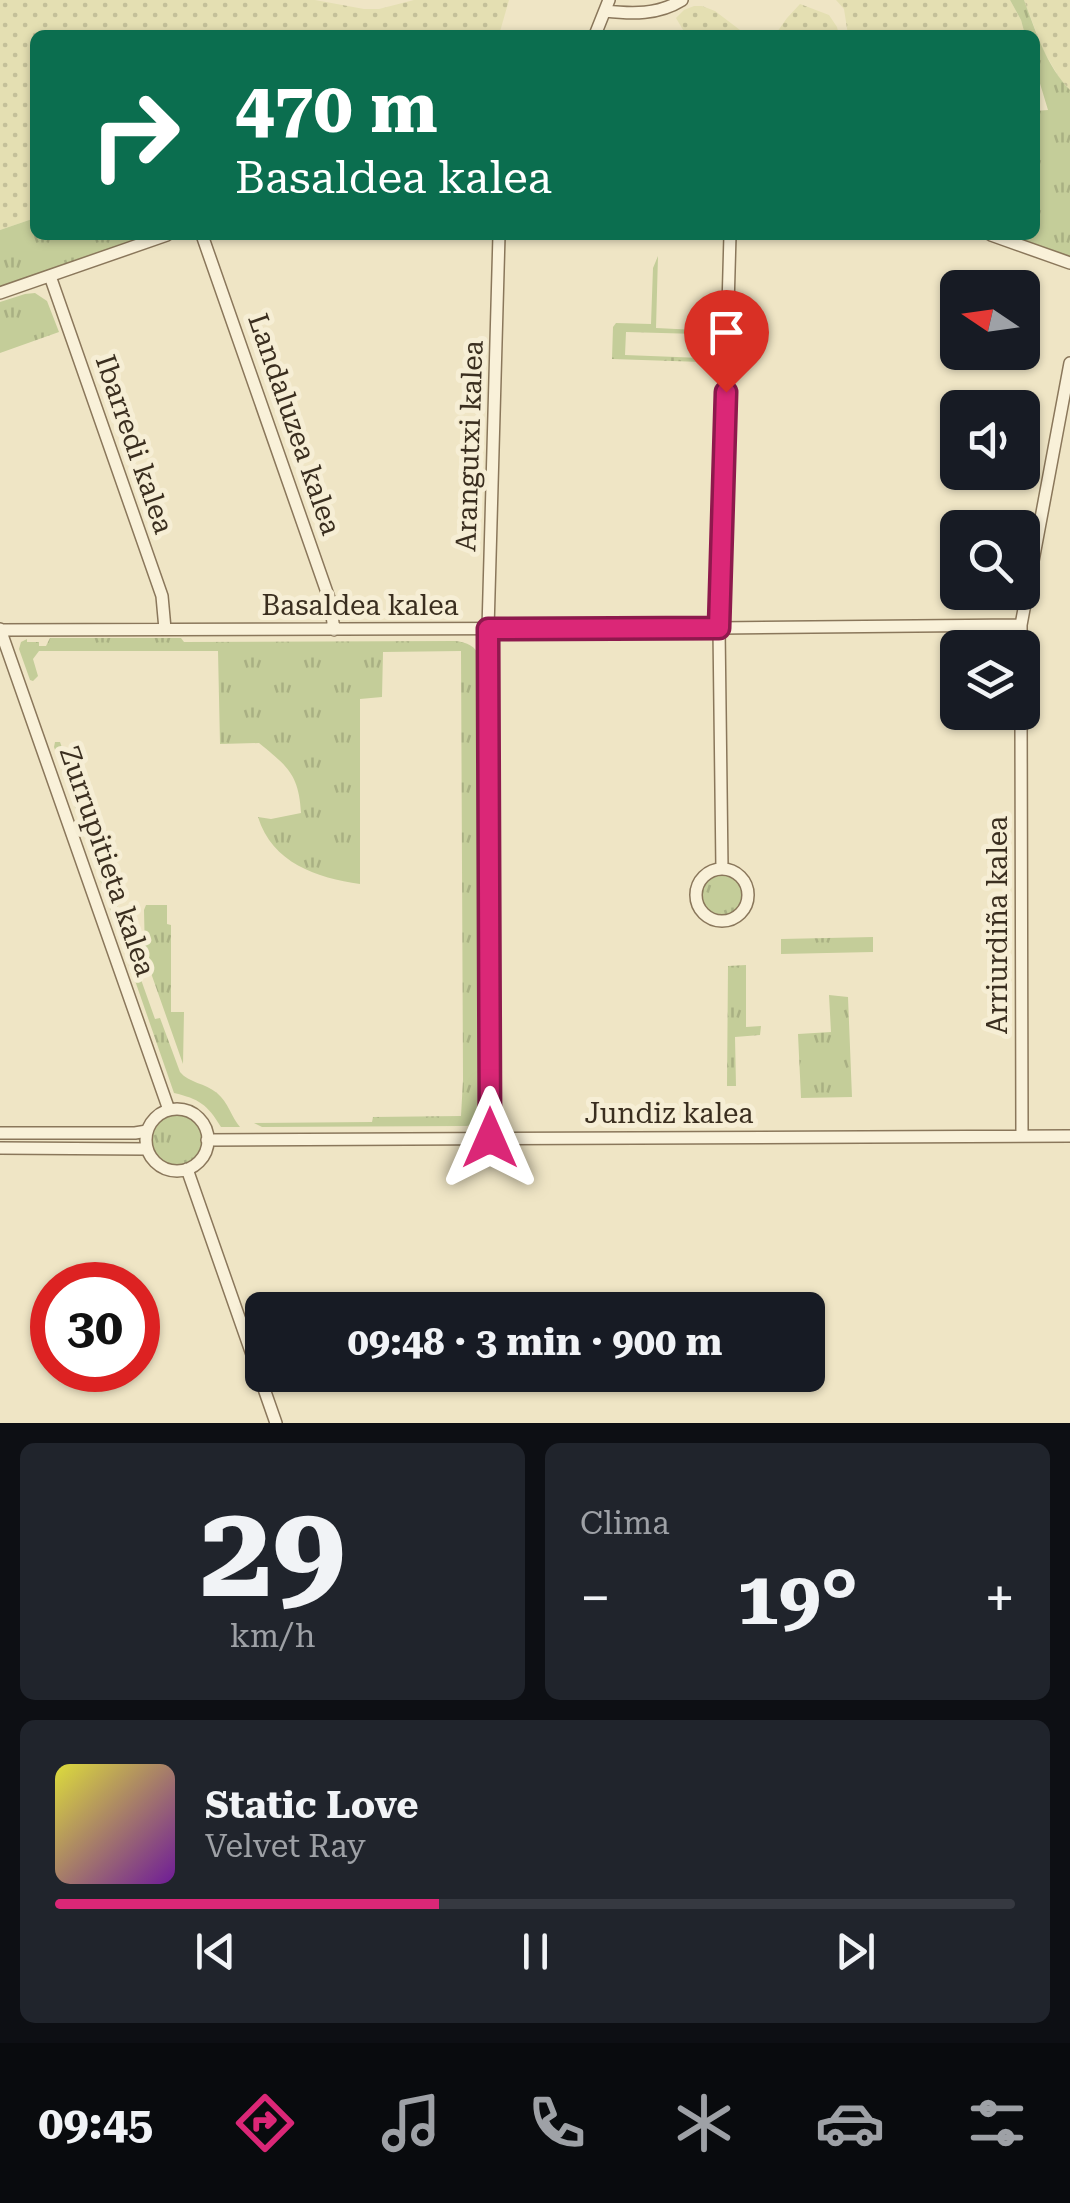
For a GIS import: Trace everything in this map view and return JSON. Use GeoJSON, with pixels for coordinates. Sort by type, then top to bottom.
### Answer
{"type":"FeatureCollection","features":[{"type":"Feature","properties":{"kind":"street"},"geometry":{"type":"LineString","coordinates":[[597,30],[607,6],[654,12],[682,0]]}},
{"type":"Feature","properties":{"kind":"street"},"geometry":{"type":"LineString","coordinates":[[0,293],[153,240]]}},
{"type":"Feature","properties":{"kind":"street","name":"Landaluzea kalea"},"geometry":{"type":"LineString","coordinates":[[204,240],[330,601],[334,630]]}},
{"type":"Feature","properties":{"kind":"street","name":"Arangutxi kalea"},"geometry":{"type":"LineString","coordinates":[[490,1138],[488,629],[500,240]]}},
{"type":"Feature","properties":{"kind":"street"},"geometry":{"type":"LineString","coordinates":[[722,868],[719,628],[730,240]]}},
{"type":"Feature","properties":{"kind":"street"},"geometry":{"type":"LineString","coordinates":[[1005,240],[1070,263]]}},
{"type":"Feature","properties":{"kind":"street","name":"Ibarredi kalea"},"geometry":{"type":"LineString","coordinates":[[50,276],[162,596],[165,630]]}},
{"type":"Feature","properties":{"kind":"street"},"geometry":{"type":"LineString","coordinates":[[1021,630],[1070,363]]}},
{"type":"Feature","properties":{"kind":"street","name":"Basaldea kalea"},"geometry":{"type":"LineString","coordinates":[[0,629],[1021,624]]}},
{"type":"Feature","properties":{"kind":"street","name":"Zurrupitieta kalea"},"geometry":{"type":"LineString","coordinates":[[0,629],[169,1110]]}},
{"type":"Feature","properties":{"kind":"street","name":"Arriurdiña kalea"},"geometry":{"type":"LineString","coordinates":[[1021,730],[1022,1136]]}},
{"type":"Feature","properties":{"kind":"street"},"geometry":{"type":"LineString","coordinates":[[722,868],[740,876],[749,893],[744,911],[727,922],[717,922],[701,912],[696,893],[704,876],[722,868]]}},
{"type":"Feature","properties":{"kind":"street"},"geometry":{"type":"LineString","coordinates":[[169,1110],[196,1115],[204,1126],[206,1147],[200,1160],[187,1169],[166,1169],[154,1161],[147,1149],[147,1130],[169,1110]]}},
{"type":"Feature","properties":{"kind":"street"},"geometry":{"type":"LineString","coordinates":[[0,1133],[147,1130]]}},
{"type":"Feature","properties":{"kind":"street","name":"Jundiz kalea"},"geometry":{"type":"LineString","coordinates":[[208,1140],[1070,1136]]}},
{"type":"Feature","properties":{"kind":"street"},"geometry":{"type":"LineString","coordinates":[[0,1148],[147,1149]]}},
{"type":"Feature","properties":{"kind":"street"},"geometry":{"type":"LineString","coordinates":[[187,1169],[276,1423]]}},
{"type":"Feature","properties":{"kind":"shaded area"},"geometry":{"type":"Polygon","coordinates":[[[0,0],[315,0],[379,9],[414,0],[509,0],[500,30],[30,30],[30,220],[0,230],[0,0]]]}},
{"type":"Feature","properties":{"kind":"shaded area"},"geometry":{"type":"Polygon","coordinates":[[[836,0],[1010,0],[1024,30],[847,30],[844,9],[836,0]]]}},
{"type":"Feature","properties":{"kind":"shaded area"},"geometry":{"type":"Polygon","coordinates":[[[1024,0],[1070,0],[1070,90],[1043,50],[1040,30],[1035,30],[1024,0]]]}},
{"type":"Feature","properties":{"kind":"shaded area"},"geometry":{"type":"Polygon","coordinates":[[[800,4],[829,15],[838,30],[779,30],[800,4]]]}},
{"type":"Feature","properties":{"kind":"shaded area"},"geometry":{"type":"Polygon","coordinates":[[[702,6],[740,30],[683,30],[676,18],[684,10],[702,6]]]}},
{"type":"Feature","properties":{"kind":"green space"},"geometry":{"type":"Polygon","coordinates":[[[1010,0],[1024,0],[1036,30],[1024,30],[1010,0]]]}},
{"type":"Feature","properties":{"kind":"green space"},"geometry":{"type":"Polygon","coordinates":[[[1040,41],[1070,90],[1070,259],[1019,240],[1040,240],[1040,111],[1048,110],[1040,84],[1040,41]]]}},
{"type":"Feature","properties":{"kind":"green space"},"geometry":{"type":"Polygon","coordinates":[[[30,220],[30,240],[139,240],[0,288],[0,230],[30,220]]]}},
{"type":"Feature","properties":{"kind":"green space"},"geometry":{"type":"Polygon","coordinates":[[[658,256],[656,328],[697,330],[697,334],[626,332],[625,355],[702,358],[702,362],[612,359],[616,323],[651,324],[653,268],[658,256]]]}},
{"type":"Feature","properties":{"kind":"green space"},"geometry":{"type":"Polygon","coordinates":[[[35,293],[47,301],[59,332],[0,353],[0,302],[35,293]]]}},
{"type":"Feature","properties":{"kind":"green space"},"geometry":{"type":"Polygon","coordinates":[[[50,638],[181,638],[184,642],[455,641],[476,650],[480,658],[481,1104],[474,1123],[262,1127],[254,1123],[461,1116],[461,651],[383,652],[382,697],[360,699],[360,884],[298,866],[265,833],[258,817],[271,819],[301,813],[298,789],[284,765],[259,743],[220,744],[218,651],[39,651],[33,659],[38,676],[30,680],[19,649],[21,642],[27,639],[46,646],[50,638]]]}},
{"type":"Feature","properties":{"kind":"green space"},"geometry":{"type":"Polygon","coordinates":[[[55,742],[60,742],[155,1019],[160,1018],[180,1072],[217,1093],[240,1127],[221,1127],[202,1104],[174,1093],[55,742]]]}},
{"type":"Feature","properties":{"kind":"green space"},"geometry":{"type":"Polygon","coordinates":[[[724,873],[742,888],[743,905],[730,915],[719,916],[706,912],[702,892],[711,879],[724,873]]]}},
{"type":"Feature","properties":{"kind":"green space"},"geometry":{"type":"Polygon","coordinates":[[[146,905],[167,905],[167,924],[171,925],[171,1012],[184,1012],[183,1064],[145,956],[146,905]]]}},
{"type":"Feature","properties":{"kind":"green space"},"geometry":{"type":"Polygon","coordinates":[[[873,937],[873,952],[781,954],[781,939],[873,937]]]}},
{"type":"Feature","properties":{"kind":"green space"},"geometry":{"type":"Polygon","coordinates":[[[746,965],[746,1027],[761,1026],[760,1035],[735,1037],[736,1086],[727,1086],[728,966],[746,965]]]}},
{"type":"Feature","properties":{"kind":"green space"},"geometry":{"type":"Polygon","coordinates":[[[829,995],[848,997],[852,1097],[801,1098],[798,1034],[831,1032],[829,995]]]}},
{"type":"Feature","properties":{"kind":"green space"},"geometry":{"type":"Polygon","coordinates":[[[176,1114],[194,1122],[202,1140],[194,1158],[176,1166],[158,1158],[150,1140],[158,1122],[176,1114]]]}},
{"type":"Feature","properties":{"kind":"route"},"geometry":{"type":"LineString","coordinates":[[490,1138],[488,629],[719,628],[726,392]]}}]}
